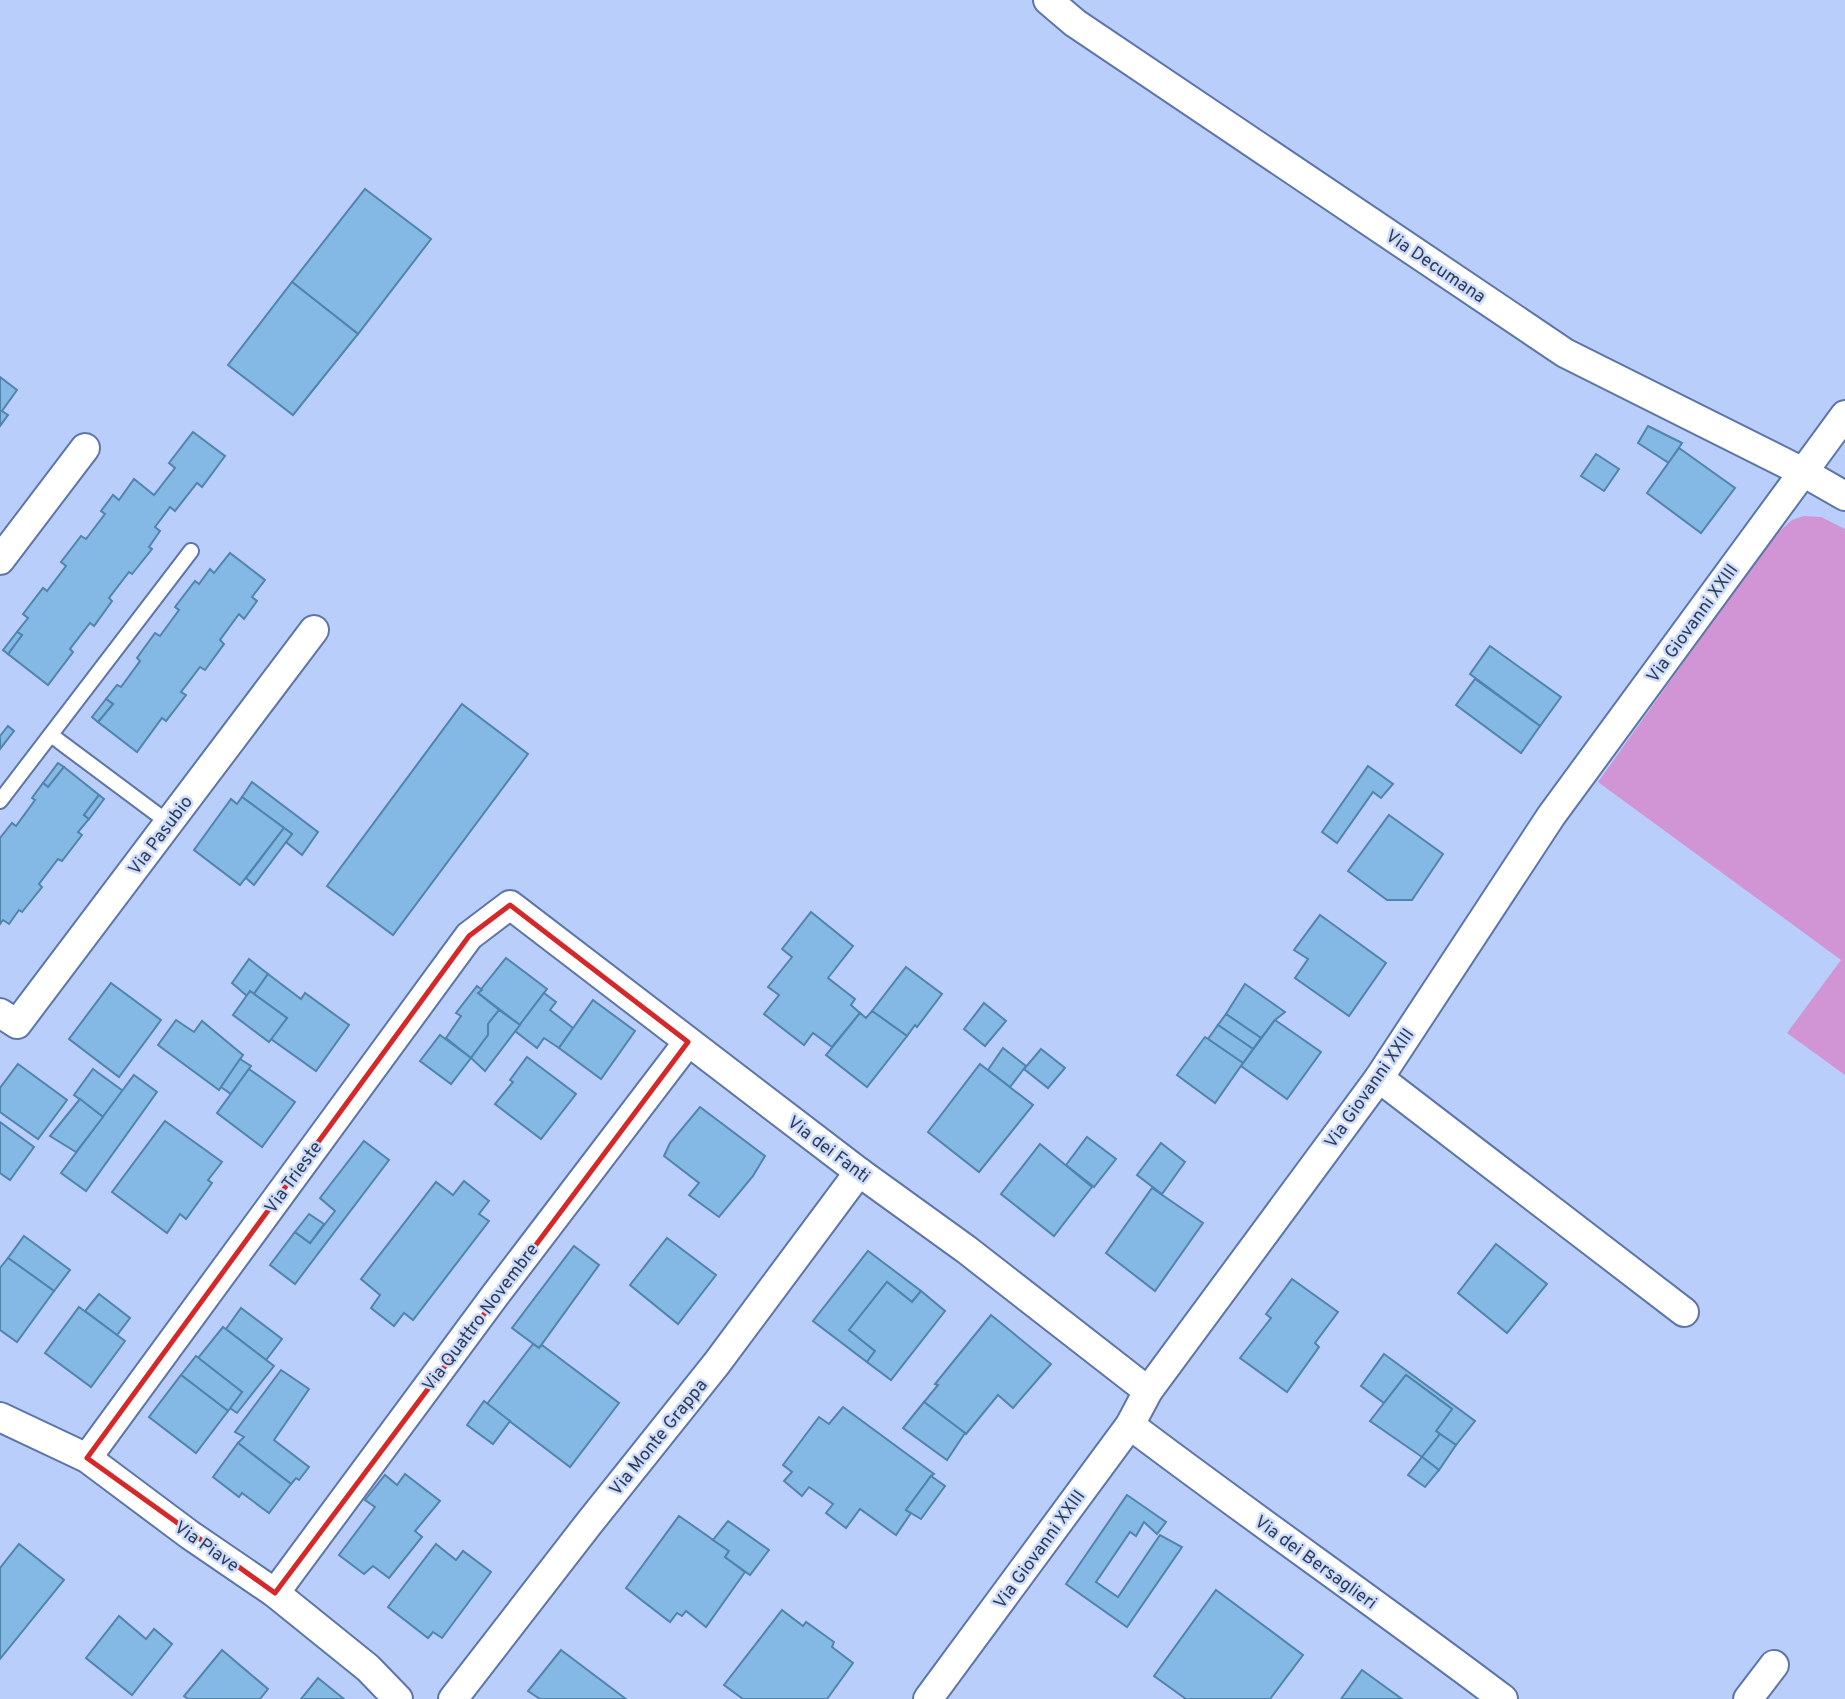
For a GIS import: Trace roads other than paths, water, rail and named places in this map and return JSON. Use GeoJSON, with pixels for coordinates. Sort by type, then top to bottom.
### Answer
{"type":"FeatureCollection","features":[{"type":"Feature","properties":{"kind":"street","name":"Via Decumana"},"geometry":{"type":"LineString","coordinates":[[1048,0],[1074,23],[1565,353],[1803,472],[1845,496]]}},
{"type":"Feature","properties":{"kind":"street","name":"Via Giovanni XXIII"},"geometry":{"type":"LineString","coordinates":[[928,1699],[1130,1425],[1148,1391],[1379,1078],[1551,816],[1845,415]]}},
{"type":"Feature","properties":{"kind":"street"},"geometry":{"type":"LineString","coordinates":[[0,560],[85,447]]}},
{"type":"Feature","properties":{"kind":"street","name":"Via Pasubio"},"geometry":{"type":"LineString","coordinates":[[0,1013],[17,1024],[314,630]]}},
{"type":"Feature","properties":{"kind":"street","name":"Via dei Fanti"},"geometry":{"type":"LineString","coordinates":[[510,905],[859,1172],[967,1250],[1148,1391]]}},
{"type":"Feature","properties":{"kind":"street","name":"Via Trieste"},"geometry":{"type":"LineString","coordinates":[[87,1458],[469,936],[510,905]]}},
{"type":"Feature","properties":{"kind":"street","name":"Via Quattro Novembre"},"geometry":{"type":"LineString","coordinates":[[275,1593],[496,1294],[688,1042]]}},
{"type":"Feature","properties":{"kind":"street"},"geometry":{"type":"LineString","coordinates":[[1379,1078],[1684,1312]]}},
{"type":"Feature","properties":{"kind":"street","name":"Via Monte Grappa"},"geometry":{"type":"LineString","coordinates":[[453,1699],[717,1363],[859,1172]]}},
{"type":"Feature","properties":{"kind":"street","name":"Via Piave"},"geometry":{"type":"LineString","coordinates":[[0,1417],[87,1458],[190,1535],[275,1593],[368,1668],[398,1699]]}},
{"type":"Feature","properties":{"kind":"street","name":"Via dei Bersaglieri"},"geometry":{"type":"LineString","coordinates":[[1130,1425],[1503,1699]]}},
{"type":"Feature","properties":{"kind":"street"},"geometry":{"type":"LineString","coordinates":[[1748,1699],[1774,1665]]}},
{"type":"Feature","properties":{"kind":"lane"},"geometry":{"type":"LineString","coordinates":[[0,801],[191,551]]}},
{"type":"Feature","properties":{"kind":"lane"},"geometry":{"type":"LineString","coordinates":[[51,734],[169,823]]}}]}
